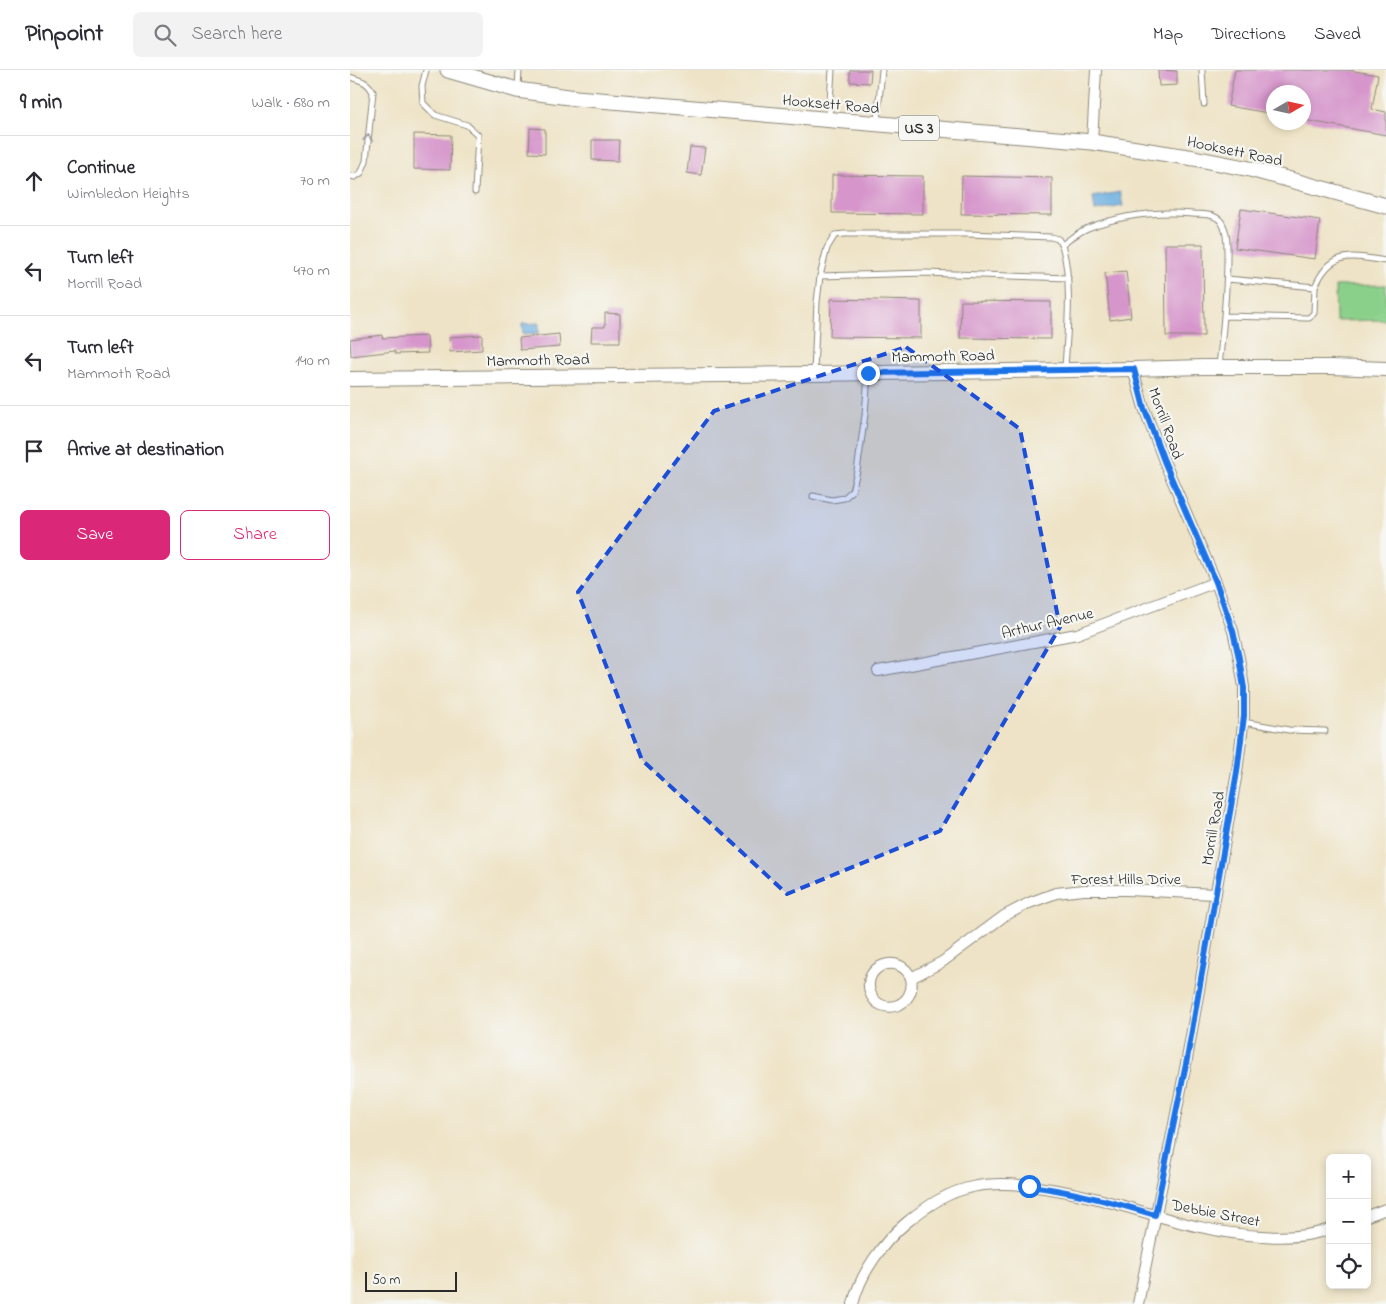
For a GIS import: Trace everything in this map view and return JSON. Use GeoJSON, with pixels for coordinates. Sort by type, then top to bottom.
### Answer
{"type":"FeatureCollection","features":[{"type":"Feature","properties":{"kind":"main road","name":"Hooksett Road"},"geometry":{"type":"LineString","coordinates":[[448,70],[517,90],[576,98],[1092,142],[1250,169],[1386,206]]}},
{"type":"Feature","properties":{"kind":"main road","name":"Mammoth Road"},"geometry":{"type":"LineString","coordinates":[[350,379],[1219,367],[1386,369]]}},
{"type":"Feature","properties":{"kind":"street"},"geometry":{"type":"LineString","coordinates":[[1092,142],[1096,70]]}},
{"type":"Feature","properties":{"kind":"street","name":"Morrill Road"},"geometry":{"type":"LineString","coordinates":[[1134,369],[1144,408],[1164,461],[1216,582],[1233,631],[1244,688],[1243,722],[1237,772],[1187,1059],[1138,1304]]}},
{"type":"Feature","properties":{"kind":"street","name":"Arthur Avenue"},"geometry":{"type":"LineString","coordinates":[[878,671],[1077,634],[1216,582]]}},
{"type":"Feature","properties":{"kind":"street","name":"Forest Hills Drive"},"geometry":{"type":"LineString","coordinates":[[911,978],[942,962],[1004,916],[1029,903],[1056,893],[1084,890],[1126,890],[1216,894]]}},
{"type":"Feature","properties":{"kind":"street"},"geometry":{"type":"LineString","coordinates":[[892,963],[900,966],[907,971],[911,978],[912,988],[908,997],[896,1006],[886,1006],[877,1002],[871,994],[871,976],[876,969],[883,965],[892,963]]}},
{"type":"Feature","properties":{"kind":"street","name":"Debbie Street"},"geometry":{"type":"LineString","coordinates":[[853,1304],[865,1273],[880,1249],[900,1228],[921,1210],[946,1196],[972,1187],[1000,1184],[1057,1189],[1112,1201],[1204,1228],[1246,1236],[1289,1238],[1317,1234],[1326,1231]]}},
{"type":"Feature","properties":{"kind":"street"},"geometry":{"type":"LineString","coordinates":[[1371,1215],[1386,1209]]}},
{"type":"Feature","properties":{"kind":"lane"},"geometry":{"type":"LineString","coordinates":[[426,70],[422,86],[423,103],[435,115],[467,125],[478,135],[476,192]]}},
{"type":"Feature","properties":{"kind":"lane"},"geometry":{"type":"LineString","coordinates":[[517,90],[519,70]]}},
{"type":"Feature","properties":{"kind":"lane"},"geometry":{"type":"LineString","coordinates":[[829,120],[832,70]]}},
{"type":"Feature","properties":{"kind":"lane"},"geometry":{"type":"LineString","coordinates":[[876,124],[882,70]]}},
{"type":"Feature","properties":{"kind":"lane"},"geometry":{"type":"LineString","coordinates":[[1202,70],[1204,104]]}},
{"type":"Feature","properties":{"kind":"lane"},"geometry":{"type":"LineString","coordinates":[[350,77],[364,81],[373,92],[366,161],[361,173],[355,177],[350,176]]}},
{"type":"Feature","properties":{"kind":"lane"},"geometry":{"type":"LineString","coordinates":[[1062,245],[1086,229],[1121,218],[1151,213],[1212,215],[1219,219],[1223,224],[1226,236],[1227,279],[1219,367]]}},
{"type":"Feature","properties":{"kind":"lane"},"geometry":{"type":"LineString","coordinates":[[814,374],[816,312],[820,276],[827,248],[835,235],[845,234],[967,234],[1058,239],[1066,257],[1068,278],[1065,370]]}},
{"type":"Feature","properties":{"kind":"lane"},"geometry":{"type":"LineString","coordinates":[[1224,316],[1309,318],[1314,314],[1315,287],[1325,269],[1335,260],[1345,257],[1357,257],[1386,261]]}},
{"type":"Feature","properties":{"kind":"lane"},"geometry":{"type":"LineString","coordinates":[[820,276],[925,274],[1068,278]]}},
{"type":"Feature","properties":{"kind":"lane"},"geometry":{"type":"LineString","coordinates":[[1227,279],[1315,287]]}},
{"type":"Feature","properties":{"kind":"lane"},"geometry":{"type":"LineString","coordinates":[[813,496],[832,500],[844,498],[852,491],[857,472],[865,415],[868,373]]}},
{"type":"Feature","properties":{"kind":"lane"},"geometry":{"type":"LineString","coordinates":[[1243,722],[1289,730],[1325,731]]}},
{"type":"Feature","properties":{"kind":"highlighted area"},"geometry":{"type":"Polygon","coordinates":[[[906,347],[1020,429],[1060,627],[940,831],[787,894],[642,760],[578,592],[714,411],[906,347]]]}},
{"type":"Feature","properties":{"kind":"green space"},"geometry":{"type":"Polygon","coordinates":[[[1386,285],[1386,320],[1336,321],[1335,286],[1386,285]]]}},
{"type":"Feature","properties":{"kind":"water"},"geometry":{"type":"Polygon","coordinates":[[[1120,192],[1123,206],[1095,211],[1093,197],[1120,192]]]}},
{"type":"Feature","properties":{"kind":"water"},"geometry":{"type":"Polygon","coordinates":[[[539,323],[539,333],[523,334],[522,324],[539,323]]]}},
{"type":"Feature","properties":{"kind":"building"},"geometry":{"type":"Polygon","coordinates":[[[850,70],[871,70],[870,83],[850,82],[850,70]]]}},
{"type":"Feature","properties":{"kind":"building"},"geometry":{"type":"Polygon","coordinates":[[[1158,70],[1177,71],[1177,85],[1159,86],[1158,70]]]}},
{"type":"Feature","properties":{"kind":"building"},"geometry":{"type":"Polygon","coordinates":[[[1235,70],[1349,70],[1378,75],[1372,109],[1386,112],[1386,135],[1311,121],[1311,85],[1266,85],[1266,113],[1228,106],[1235,70]]]}},
{"type":"Feature","properties":{"kind":"building"},"geometry":{"type":"Polygon","coordinates":[[[530,128],[545,129],[545,154],[529,153],[530,128]]]}},
{"type":"Feature","properties":{"kind":"building"},"geometry":{"type":"Polygon","coordinates":[[[414,134],[451,135],[450,170],[414,169],[414,134]]]}},
{"type":"Feature","properties":{"kind":"building"},"geometry":{"type":"Polygon","coordinates":[[[592,140],[619,140],[618,161],[592,160],[592,140]]]}},
{"type":"Feature","properties":{"kind":"building"},"geometry":{"type":"Polygon","coordinates":[[[690,147],[705,148],[701,175],[687,173],[690,147]]]}},
{"type":"Feature","properties":{"kind":"building"},"geometry":{"type":"Polygon","coordinates":[[[832,175],[923,176],[923,214],[832,213],[832,175]]]}},
{"type":"Feature","properties":{"kind":"building"},"geometry":{"type":"Polygon","coordinates":[[[962,176],[1052,178],[1052,215],[961,214],[962,176]]]}},
{"type":"Feature","properties":{"kind":"building"},"geometry":{"type":"Polygon","coordinates":[[[1241,209],[1320,220],[1315,259],[1235,248],[1241,209]]]}},
{"type":"Feature","properties":{"kind":"building"},"geometry":{"type":"Polygon","coordinates":[[[1165,244],[1203,244],[1204,336],[1166,336],[1165,244]]]}},
{"type":"Feature","properties":{"kind":"building"},"geometry":{"type":"Polygon","coordinates":[[[1126,271],[1131,317],[1110,320],[1105,273],[1126,271]]]}},
{"type":"Feature","properties":{"kind":"building"},"geometry":{"type":"Polygon","coordinates":[[[831,299],[921,301],[921,338],[830,337],[831,299]]]}},
{"type":"Feature","properties":{"kind":"building"},"geometry":{"type":"Polygon","coordinates":[[[961,301],[1051,302],[1051,339],[960,338],[961,301]]]}},
{"type":"Feature","properties":{"kind":"building"},"geometry":{"type":"Polygon","coordinates":[[[605,313],[620,314],[620,342],[591,342],[592,327],[605,327],[605,313]]]}},
{"type":"Feature","properties":{"kind":"building"},"geometry":{"type":"Polygon","coordinates":[[[559,334],[560,347],[520,350],[519,338],[559,334]]]}},
{"type":"Feature","properties":{"kind":"building"},"geometry":{"type":"Polygon","coordinates":[[[382,335],[382,338],[427,336],[428,353],[395,354],[395,351],[351,356],[350,339],[382,335]]]}},
{"type":"Feature","properties":{"kind":"building"},"geometry":{"type":"Polygon","coordinates":[[[482,335],[482,350],[450,352],[449,337],[482,335]]]}},
{"type":"Feature","properties":{"kind":"route"},"geometry":{"type":"LineString","coordinates":[[868,373],[1134,369],[1144,408],[1164,461],[1216,582],[1233,631],[1239,658],[1244,688],[1244,716],[1237,772],[1187,1059],[1155,1215],[1112,1201],[1057,1189],[1029,1186]]}}]}
